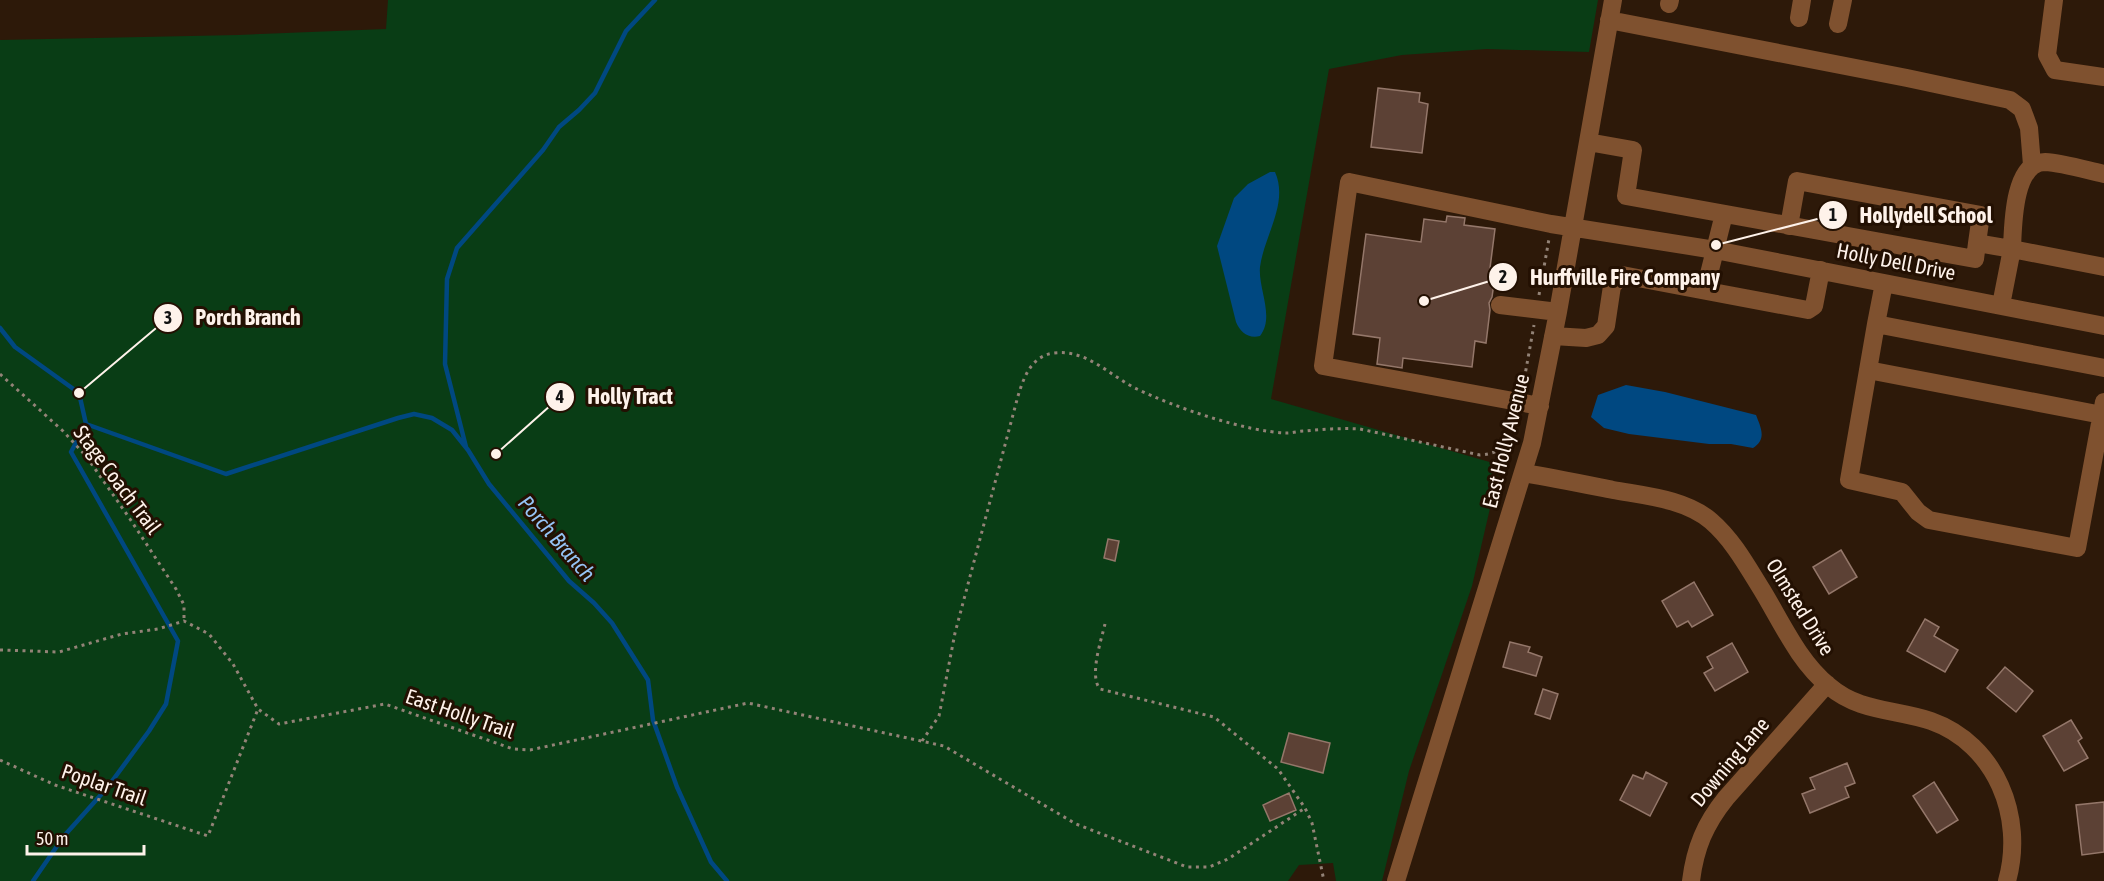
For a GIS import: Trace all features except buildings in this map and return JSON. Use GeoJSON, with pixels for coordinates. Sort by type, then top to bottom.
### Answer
{"type":"FeatureCollection","features":[{"type":"Feature","properties":{"kind":"street","name":"East Holly Avenue"},"geometry":{"type":"LineString","coordinates":[[1396,881],[1524,473],[1554,336],[1613,0]]}},
{"type":"Feature","properties":{"kind":"street"},"geometry":{"type":"LineString","coordinates":[[1838,24],[1844,0]]}},
{"type":"Feature","properties":{"kind":"street"},"geometry":{"type":"LineString","coordinates":[[2055,0],[2047,55],[2055,70],[2104,77]]}},
{"type":"Feature","properties":{"kind":"street"},"geometry":{"type":"LineString","coordinates":[[1609,20],[2010,100],[2022,110],[2029,129],[2032,165]]}},
{"type":"Feature","properties":{"kind":"street"},"geometry":{"type":"LineString","coordinates":[[1588,142],[1633,150],[1626,196],[1789,226],[1975,259],[1981,215],[1797,181],[1789,226]]}},
{"type":"Feature","properties":{"kind":"street"},"geometry":{"type":"LineString","coordinates":[[2001,305],[2012,249],[2016,200],[2023,176],[2032,165],[2044,162],[2104,174]]}},
{"type":"Feature","properties":{"kind":"street","name":"Holly Dell Drive"},"geometry":{"type":"LineString","coordinates":[[1540,406],[1323,366],[1349,182],[1573,228],[1715,250],[2104,326]]}},
{"type":"Feature","properties":{"kind":"street"},"geometry":{"type":"LineString","coordinates":[[1705,290],[1724,214]]}},
{"type":"Feature","properties":{"kind":"street"},"geometry":{"type":"LineString","coordinates":[[1977,243],[2104,267]]}},
{"type":"Feature","properties":{"kind":"street"},"geometry":{"type":"LineString","coordinates":[[1554,336],[1586,338],[1598,335],[1606,327],[1612,286],[1622,275],[1808,310],[1814,306],[1821,270]]}},
{"type":"Feature","properties":{"kind":"street"},"geometry":{"type":"LineString","coordinates":[[1868,370],[2103,409],[2078,548],[1929,520],[1918,512],[1902,492],[1849,480],[1868,370],[1876,324],[1884,283]]}},
{"type":"Feature","properties":{"kind":"street"},"geometry":{"type":"LineString","coordinates":[[1500,304],[1558,312]]}},
{"type":"Feature","properties":{"kind":"street"},"geometry":{"type":"LineString","coordinates":[[1876,324],[2104,368]]}},
{"type":"Feature","properties":{"kind":"street","name":"Olmsted Drive"},"geometry":{"type":"LineString","coordinates":[[1524,473],[1658,498],[1701,514],[1711,521],[1734,546],[1806,661],[1827,684],[1862,706],[1923,719],[1940,725],[1976,749],[1996,777],[2009,810],[2012,846],[2007,881]]}},
{"type":"Feature","properties":{"kind":"street","name":"Downing Lane"},"geometry":{"type":"LineString","coordinates":[[1691,881],[1699,842],[1712,817],[1726,798],[1827,684]]}},
{"type":"Feature","properties":{"kind":"path"},"geometry":{"type":"LineString","coordinates":[[1542,279],[1549,239]]}},
{"type":"Feature","properties":{"kind":"path"},"geometry":{"type":"LineString","coordinates":[[1521,393],[1529,348]]}},
{"type":"Feature","properties":{"kind":"path"},"geometry":{"type":"LineString","coordinates":[[922,741],[939,716],[955,633],[1018,396],[1025,374],[1036,360],[1046,355],[1066,353],[1094,361],[1134,387],[1184,408],[1237,423],[1288,433],[1345,428],[1360,429],[1480,456],[1490,455],[1504,446],[1509,440],[1517,412]]}},
{"type":"Feature","properties":{"kind":"path","name":"Stage Coach Trail"},"geometry":{"type":"LineString","coordinates":[[0,374],[63,431],[86,456],[176,589],[184,604],[184,621]]}},
{"type":"Feature","properties":{"kind":"path"},"geometry":{"type":"LineString","coordinates":[[0,650],[59,652],[122,634],[158,629],[184,621],[209,634],[233,664],[258,710]]}},
{"type":"Feature","properties":{"kind":"path"},"geometry":{"type":"LineString","coordinates":[[1105,624],[1095,673],[1095,684],[1100,689],[1214,717],[1278,769],[1305,808],[1312,823],[1324,881]]}},
{"type":"Feature","properties":{"kind":"path","name":"East Holly Trail"},"geometry":{"type":"LineString","coordinates":[[258,710],[279,724],[385,704],[513,749],[530,750],[748,703],[944,746],[1076,824],[1187,867],[1209,867],[1228,859],[1305,808]]}},
{"type":"Feature","properties":{"kind":"path","name":"Poplar Trail"},"geometry":{"type":"LineString","coordinates":[[0,760],[55,785],[208,836],[258,710]]}},
{"type":"Feature","properties":{"kind":"green space"},"geometry":{"type":"Polygon","coordinates":[[[388,0],[1598,0],[1589,52],[1487,49],[1402,55],[1329,69],[1271,399],[1500,465],[1472,586],[1409,771],[1382,881],[1336,881],[1333,863],[1299,865],[1288,881],[0,881],[0,40],[386,29],[388,0]]]}},
{"type":"Feature","properties":{"kind":"water"},"geometry":{"type":"Polygon","coordinates":[[[1270,172],[1275,172],[1279,184],[1279,196],[1260,267],[1266,320],[1260,336],[1248,336],[1242,332],[1236,322],[1217,246],[1234,198],[1248,184],[1270,172]]]}},
{"type":"Feature","properties":{"kind":"water"},"geometry":{"type":"Polygon","coordinates":[[[1626,385],[1665,392],[1756,415],[1762,433],[1760,441],[1753,448],[1629,434],[1604,428],[1591,417],[1598,395],[1626,385]]]}},
{"type":"Feature","properties":{"kind":"waterway"},"geometry":{"type":"LineString","coordinates":[[466,447],[445,364],[447,279],[457,248],[543,150],[559,127],[595,93],[626,31],[655,0]]}},
{"type":"Feature","properties":{"kind":"waterway","name":"Porch Branch"},"geometry":{"type":"LineString","coordinates":[[0,328],[15,347],[79,393],[86,424]]}},
{"type":"Feature","properties":{"kind":"waterway","name":"Porch Branch"},"geometry":{"type":"LineString","coordinates":[[86,424],[226,474],[414,414],[432,418],[452,430],[468,450],[489,484],[569,581],[612,623],[648,680],[653,720],[677,787],[711,862],[727,881]]}},
{"type":"Feature","properties":{"kind":"waterway"},"geometry":{"type":"LineString","coordinates":[[33,881],[64,836],[107,788],[166,704],[178,641],[71,452],[86,424]]}},
{"type":"Feature","properties":{"kind":"place","name":"Hollydell School"},"geometry":{"type":"Point","coordinates":[1716,245]}},
{"type":"Feature","properties":{"kind":"place","name":"Hurffville Fire Company"},"geometry":{"type":"Point","coordinates":[1424,301]}},
{"type":"Feature","properties":{"kind":"place","name":"Porch Branch"},"geometry":{"type":"Point","coordinates":[79,393]}},
{"type":"Feature","properties":{"kind":"place","name":"Holly Tract"},"geometry":{"type":"Point","coordinates":[496,454]}}]}
